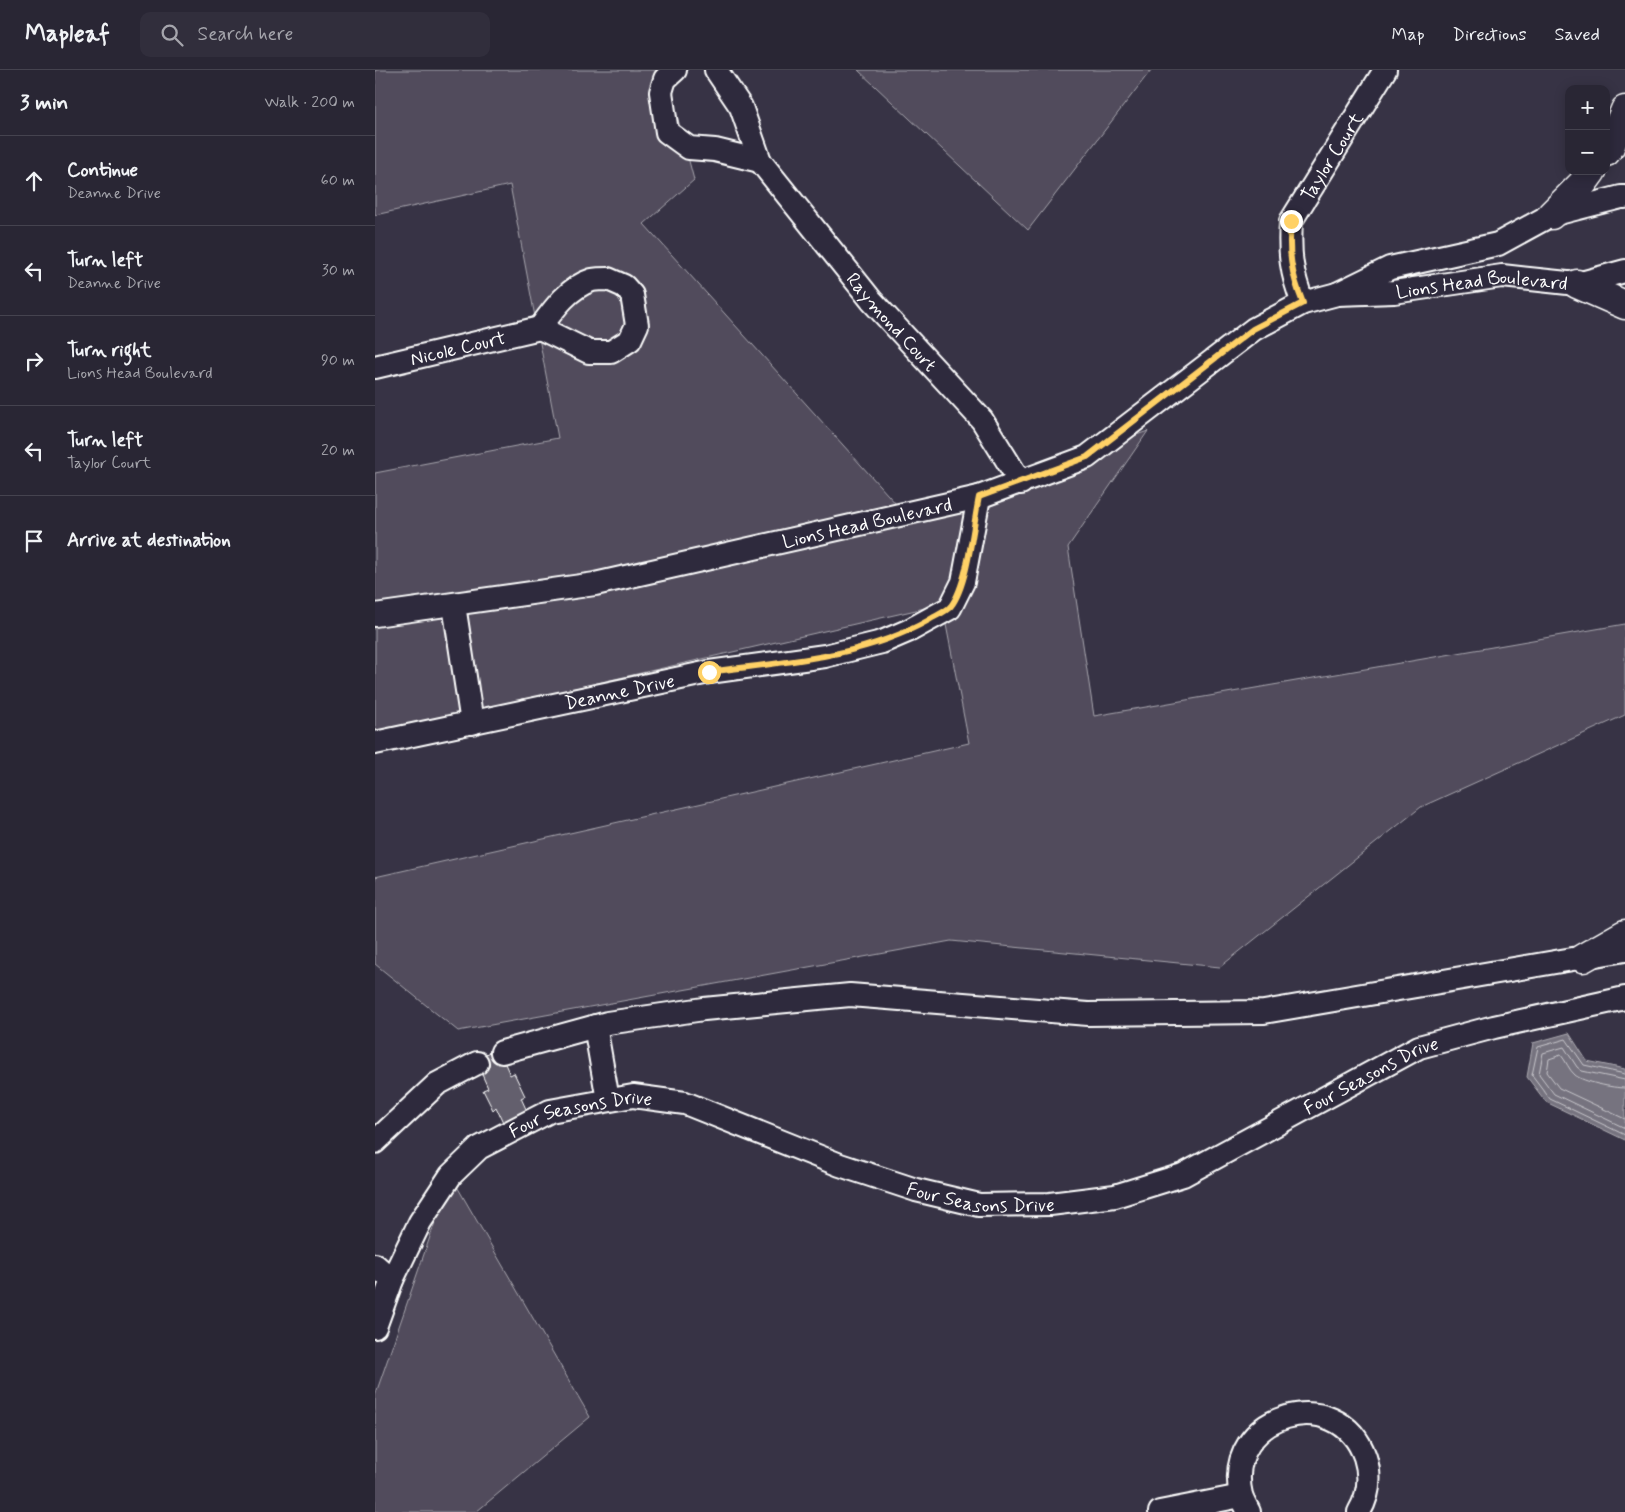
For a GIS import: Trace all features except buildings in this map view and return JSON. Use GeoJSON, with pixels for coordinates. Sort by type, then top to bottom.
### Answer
{"type":"FeatureCollection","features":[{"type":"Feature","properties":{"kind":"main road"},"geometry":{"type":"LineString","coordinates":[[1610,147],[1625,110]]}},
{"type":"Feature","properties":{"kind":"main road"},"geometry":{"type":"LineString","coordinates":[[1551,215],[1589,175]]}},
{"type":"Feature","properties":{"kind":"main road"},"geometry":{"type":"LineString","coordinates":[[1577,284],[1625,305]]}},
{"type":"Feature","properties":{"kind":"main road"},"geometry":{"type":"LineString","coordinates":[[1583,958],[1625,934]]}},
{"type":"Feature","properties":{"kind":"street"},"geometry":{"type":"LineString","coordinates":[[675,70],[665,79],[661,92],[667,132],[689,148],[715,150],[760,161]]}},
{"type":"Feature","properties":{"kind":"street","name":"Raymond Court"},"geometry":{"type":"LineString","coordinates":[[716,70],[741,107],[760,161],[872,302],[982,420],[1021,482]]}},
{"type":"Feature","properties":{"kind":"street","name":"Taylor Court"},"geometry":{"type":"LineString","coordinates":[[1303,303],[1293,279],[1289,247],[1291,221],[1385,70]]}},
{"type":"Feature","properties":{"kind":"street","name":"Lions Head Boulevard"},"geometry":{"type":"LineString","coordinates":[[375,615],[595,584],[979,497],[1087,457],[1253,329],[1303,303],[1337,294],[1390,268],[1498,244],[1551,215],[1625,197]]}},
{"type":"Feature","properties":{"kind":"street","name":"Lions Head Boulevard"},"geometry":{"type":"LineString","coordinates":[[1337,294],[1394,292],[1502,276],[1577,284],[1625,271]]}},
{"type":"Feature","properties":{"kind":"street","name":"Nicole Court"},"geometry":{"type":"LineString","coordinates":[[375,367],[540,328]]}},
{"type":"Feature","properties":{"kind":"street","name":"Deanne Drive"},"geometry":{"type":"LineString","coordinates":[[375,743],[709,672],[825,656],[882,642],[911,630],[950,608],[963,582],[979,497]]}},
{"type":"Feature","properties":{"kind":"street"},"geometry":{"type":"LineString","coordinates":[[454,605],[472,723]]}},
{"type":"Feature","properties":{"kind":"street"},"geometry":{"type":"LineString","coordinates":[[502,1052],[607,1022],[705,1009],[850,995],[1088,1014],[1264,1012],[1625,950]]}},
{"type":"Feature","properties":{"kind":"street","name":"Four Seasons Drive"},"geometry":{"type":"LineString","coordinates":[[375,1327],[392,1280],[421,1222],[451,1175],[479,1148],[549,1111],[633,1096],[685,1103],[840,1165],[916,1190],[979,1205],[1050,1204],[1115,1196],[1183,1175],[1419,1046],[1625,998]]}},
{"type":"Feature","properties":{"kind":"street"},"geometry":{"type":"LineString","coordinates":[[595,1026],[608,1100]]}},
{"type":"Feature","properties":{"kind":"street"},"geometry":{"type":"LineString","coordinates":[[375,1142],[437,1084],[477,1064]]}},
{"type":"Feature","properties":{"kind":"street"},"geometry":{"type":"LineString","coordinates":[[375,1265],[392,1280]]}},
{"type":"Feature","properties":{"kind":"street"},"geometry":{"type":"LineString","coordinates":[[1160,1512],[1245,1504],[1239,1474],[1243,1454],[1255,1436],[1271,1422],[1291,1415],[1311,1414],[1332,1420],[1349,1432],[1362,1449],[1368,1469],[1368,1490],[1359,1512]]}},
{"type":"Feature","properties":{"kind":"shaded area"},"geometry":{"type":"Polygon","coordinates":[[[375,70],[665,70],[694,180],[644,224],[906,515],[1148,431],[1068,547],[1094,716],[1625,624],[1625,715],[1421,807],[1220,967],[951,941],[458,1031],[375,964],[375,877],[969,743],[942,604],[375,734],[375,473],[558,438],[510,185],[375,215],[375,70]]]}},
{"type":"Feature","properties":{"kind":"shaded area"},"geometry":{"type":"Polygon","coordinates":[[[858,70],[1151,70],[1028,230],[858,70]]]}},
{"type":"Feature","properties":{"kind":"shaded area"},"geometry":{"type":"Polygon","coordinates":[[[451,1176],[590,1417],[476,1512],[375,1512],[375,1396],[451,1176]]]}},
{"type":"Feature","properties":{"kind":"water"},"geometry":{"type":"Polygon","coordinates":[[[1569,1033],[1587,1061],[1625,1069],[1625,1140],[1546,1102],[1527,1077],[1533,1043],[1569,1033]]]}},
{"type":"Feature","properties":{"kind":"route"},"geometry":{"type":"LineString","coordinates":[[709,672],[825,656],[882,642],[911,630],[950,608],[963,582],[979,497],[1087,457],[1253,329],[1303,303],[1293,279],[1289,247],[1291,221]]}}]}
